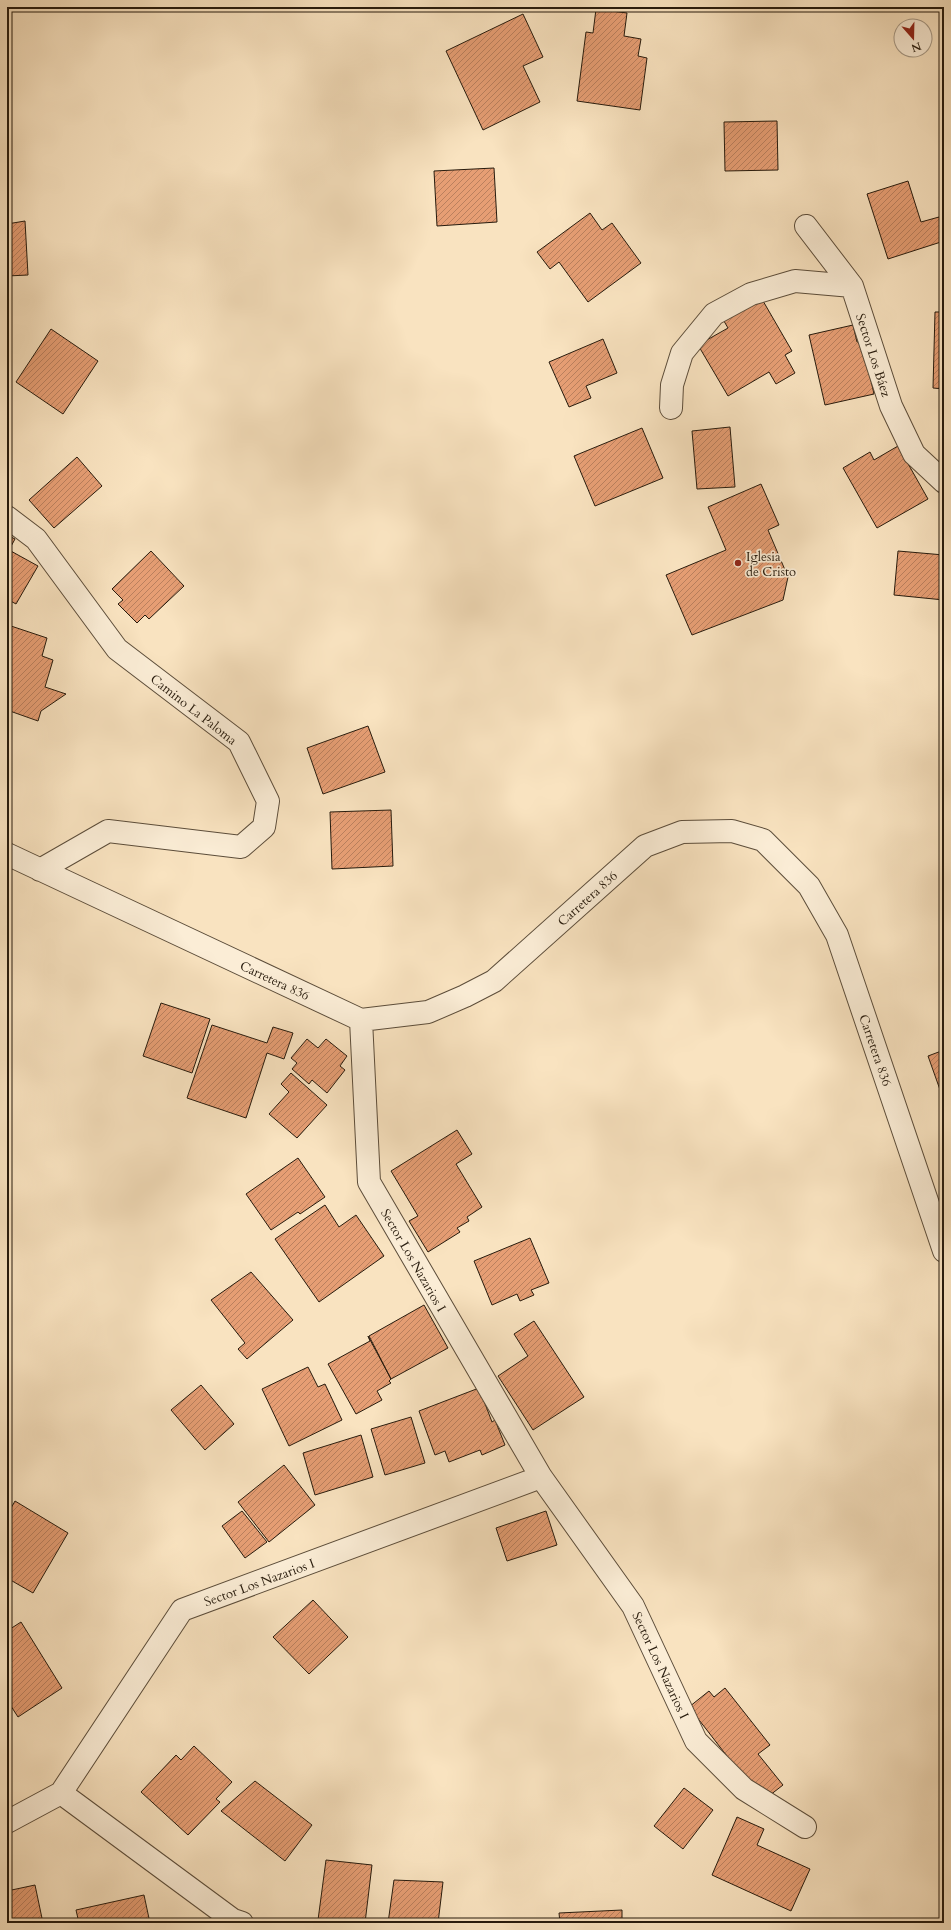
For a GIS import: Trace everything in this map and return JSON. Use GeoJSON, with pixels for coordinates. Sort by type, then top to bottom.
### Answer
{"type":"FeatureCollection","features":[{"type":"Feature","properties":{"kind":"street","name":"Sector Los Báez"},"geometry":{"type":"LineString","coordinates":[[806,226],[852,286],[891,406],[914,454],[944,482]]}},
{"type":"Feature","properties":{"kind":"street"},"geometry":{"type":"LineString","coordinates":[[671,408],[672,386],[682,353],[714,314],[751,294],[795,281],[852,286]]}},
{"type":"Feature","properties":{"kind":"street","name":"Camino La Paloma"},"geometry":{"type":"LineString","coordinates":[[7,517],[36,539],[116,649],[239,742],[268,801],[264,827],[241,847],[108,832],[40,870]]}},
{"type":"Feature","properties":{"kind":"street","name":"Carretera 836"},"geometry":{"type":"LineString","coordinates":[[7,854],[361,1020],[428,1012],[465,996],[494,981],[645,846],[682,832],[732,831],[763,840],[809,886],[837,935],[942,1239]]}},
{"type":"Feature","properties":{"kind":"street","name":"Sector Los Nazarios I"},"geometry":{"type":"LineString","coordinates":[[361,1020],[369,1182],[541,1477],[633,1606],[696,1741],[744,1789],[805,1827]]}},
{"type":"Feature","properties":{"kind":"street","name":"Sector Los Nazarios I"},"geometry":{"type":"LineString","coordinates":[[7,1822],[61,1793],[182,1610],[541,1477]]}},
{"type":"Feature","properties":{"kind":"street"},"geometry":{"type":"LineString","coordinates":[[61,1793],[233,1920],[242,1923]]}},
{"type":"Feature","properties":{"kind":"building"},"geometry":{"type":"Polygon","coordinates":[[[596,9],[627,13],[624,36],[641,39],[638,56],[647,58],[640,110],[577,101],[586,32],[593,33],[596,9]]]}},
{"type":"Feature","properties":{"kind":"building"},"geometry":{"type":"Polygon","coordinates":[[[523,14],[543,57],[523,66],[540,102],[483,130],[446,51],[523,14]]]}},
{"type":"Feature","properties":{"kind":"building"},"geometry":{"type":"Polygon","coordinates":[[[777,121],[778,170],[725,171],[724,122],[777,121]]]}},
{"type":"Feature","properties":{"kind":"building"},"geometry":{"type":"Polygon","coordinates":[[[494,168],[497,222],[437,226],[434,171],[494,168]]]}},
{"type":"Feature","properties":{"kind":"building"},"geometry":{"type":"Polygon","coordinates":[[[908,181],[921,222],[939,217],[944,232],[944,241],[888,259],[867,194],[908,181]]]}},
{"type":"Feature","properties":{"kind":"building"},"geometry":{"type":"Polygon","coordinates":[[[590,213],[602,230],[612,223],[641,263],[588,302],[559,262],[550,269],[537,252],[590,213]]]}},
{"type":"Feature","properties":{"kind":"building"},"geometry":{"type":"Polygon","coordinates":[[[25,221],[28,275],[7,276],[7,224],[25,221]]]}},
{"type":"Feature","properties":{"kind":"building"},"geometry":{"type":"Polygon","coordinates":[[[759,294],[792,351],[785,355],[795,373],[776,384],[769,372],[728,396],[698,345],[728,328],[721,316],[759,294]]]}},
{"type":"Feature","properties":{"kind":"building"},"geometry":{"type":"Polygon","coordinates":[[[935,312],[944,312],[944,389],[933,388],[935,312]]]}},
{"type":"Feature","properties":{"kind":"building"},"geometry":{"type":"Polygon","coordinates":[[[853,325],[857,342],[862,341],[874,394],[825,405],[809,335],[853,325]]]}},
{"type":"Feature","properties":{"kind":"building"},"geometry":{"type":"Polygon","coordinates":[[[51,329],[98,361],[63,414],[16,382],[51,329]]]}},
{"type":"Feature","properties":{"kind":"building"},"geometry":{"type":"Polygon","coordinates":[[[603,339],[617,373],[586,386],[591,398],[569,407],[549,362],[603,339]]]}},
{"type":"Feature","properties":{"kind":"building"},"geometry":{"type":"Polygon","coordinates":[[[730,427],[735,487],[697,489],[692,431],[730,427]]]}},
{"type":"Feature","properties":{"kind":"building"},"geometry":{"type":"Polygon","coordinates":[[[642,428],[663,478],[595,506],[574,456],[642,428]]]}},
{"type":"Feature","properties":{"kind":"building"},"geometry":{"type":"Polygon","coordinates":[[[898,446],[928,499],[877,528],[843,468],[870,452],[874,460],[898,446]]]}},
{"type":"Feature","properties":{"kind":"building"},"geometry":{"type":"Polygon","coordinates":[[[77,457],[102,486],[54,528],[29,500],[77,457]]]}},
{"type":"Feature","properties":{"kind":"building","name":"Iglesia de Cristo"},"geometry":{"type":"Polygon","coordinates":[[[761,484],[779,525],[768,530],[788,577],[783,600],[692,635],[666,575],[726,550],[708,507],[761,484]]]}},
{"type":"Feature","properties":{"kind":"building"},"geometry":{"type":"Polygon","coordinates":[[[7,535],[15,539],[9,550],[38,566],[16,604],[7,599],[7,535]]]}},
{"type":"Feature","properties":{"kind":"building"},"geometry":{"type":"Polygon","coordinates":[[[151,551],[184,586],[149,619],[145,615],[137,623],[118,604],[123,600],[112,589],[151,551]]]}},
{"type":"Feature","properties":{"kind":"building"},"geometry":{"type":"Polygon","coordinates":[[[898,551],[944,555],[944,600],[894,595],[898,551]]]}},
{"type":"Feature","properties":{"kind":"building"},"geometry":{"type":"Polygon","coordinates":[[[7,615],[11,616],[8,625],[47,638],[42,656],[53,660],[45,687],[66,694],[41,711],[38,721],[7,710],[7,615]]]}},
{"type":"Feature","properties":{"kind":"building"},"geometry":{"type":"Polygon","coordinates":[[[368,726],[385,772],[323,794],[307,748],[368,726]]]}},
{"type":"Feature","properties":{"kind":"building"},"geometry":{"type":"Polygon","coordinates":[[[391,810],[393,866],[332,869],[330,812],[391,810]]]}},
{"type":"Feature","properties":{"kind":"building"},"geometry":{"type":"Polygon","coordinates":[[[161,1003],[210,1019],[192,1073],[143,1056],[161,1003]]]}},
{"type":"Feature","properties":{"kind":"building"},"geometry":{"type":"Polygon","coordinates":[[[212,1025],[267,1043],[273,1027],[293,1033],[284,1059],[267,1053],[246,1118],[187,1098],[212,1025]]]}},
{"type":"Feature","properties":{"kind":"building"},"geometry":{"type":"Polygon","coordinates":[[[307,1039],[318,1048],[326,1039],[347,1056],[340,1066],[345,1070],[327,1093],[312,1080],[309,1084],[292,1069],[297,1063],[291,1058],[307,1039]]]}},
{"type":"Feature","properties":{"kind":"building"},"geometry":{"type":"Polygon","coordinates":[[[944,1050],[944,1101],[928,1056],[944,1050]]]}},
{"type":"Feature","properties":{"kind":"building"},"geometry":{"type":"Polygon","coordinates":[[[291,1073],[327,1105],[297,1138],[269,1114],[289,1092],[281,1084],[291,1073]]]}},
{"type":"Feature","properties":{"kind":"building"},"geometry":{"type":"Polygon","coordinates":[[[457,1130],[472,1154],[456,1164],[482,1207],[467,1217],[469,1221],[457,1228],[460,1232],[428,1252],[409,1221],[418,1216],[391,1171],[457,1130]]]}},
{"type":"Feature","properties":{"kind":"building"},"geometry":{"type":"Polygon","coordinates":[[[298,1158],[325,1197],[300,1214],[298,1212],[271,1230],[246,1194],[298,1158]]]}},
{"type":"Feature","properties":{"kind":"building"},"geometry":{"type":"Polygon","coordinates":[[[325,1205],[339,1227],[356,1215],[384,1256],[319,1302],[275,1239],[325,1205]]]}},
{"type":"Feature","properties":{"kind":"building"},"geometry":{"type":"Polygon","coordinates":[[[530,1238],[549,1283],[531,1290],[534,1295],[520,1301],[517,1294],[492,1305],[474,1261],[530,1238]]]}},
{"type":"Feature","properties":{"kind":"building"},"geometry":{"type":"Polygon","coordinates":[[[251,1272],[293,1320],[247,1359],[238,1349],[245,1343],[211,1300],[251,1272]]]}},
{"type":"Feature","properties":{"kind":"building"},"geometry":{"type":"Polygon","coordinates":[[[424,1305],[448,1348],[391,1379],[369,1336],[424,1305]]]}},
{"type":"Feature","properties":{"kind":"building"},"geometry":{"type":"Polygon","coordinates":[[[534,1321],[584,1397],[533,1430],[498,1376],[528,1356],[514,1334],[534,1321]]]}},
{"type":"Feature","properties":{"kind":"building"},"geometry":{"type":"Polygon","coordinates":[[[368,1336],[391,1379],[389,1381],[391,1383],[377,1391],[382,1400],[356,1414],[328,1364],[370,1341],[368,1336]]]}},
{"type":"Feature","properties":{"kind":"building"},"geometry":{"type":"Polygon","coordinates":[[[308,1367],[318,1387],[325,1384],[342,1420],[289,1446],[262,1389],[308,1367]]]}},
{"type":"Feature","properties":{"kind":"building"},"geometry":{"type":"Polygon","coordinates":[[[201,1385],[234,1424],[205,1450],[171,1410],[201,1385]]]}},
{"type":"Feature","properties":{"kind":"building"},"geometry":{"type":"Polygon","coordinates":[[[479,1388],[492,1422],[495,1420],[505,1445],[482,1455],[480,1450],[449,1462],[445,1451],[435,1455],[419,1411],[479,1388]]]}},
{"type":"Feature","properties":{"kind":"building"},"geometry":{"type":"Polygon","coordinates":[[[411,1417],[425,1463],[385,1475],[371,1429],[411,1417]]]}},
{"type":"Feature","properties":{"kind":"building"},"geometry":{"type":"Polygon","coordinates":[[[361,1435],[373,1477],[315,1495],[303,1453],[361,1435]]]}},
{"type":"Feature","properties":{"kind":"building"},"geometry":{"type":"Polygon","coordinates":[[[284,1465],[315,1505],[269,1542],[238,1502],[284,1465]]]}},
{"type":"Feature","properties":{"kind":"building"},"geometry":{"type":"Polygon","coordinates":[[[15,1501],[68,1533],[33,1593],[7,1578],[7,1515],[15,1501]]]}},
{"type":"Feature","properties":{"kind":"building"},"geometry":{"type":"Polygon","coordinates":[[[242,1511],[267,1542],[245,1558],[222,1526],[242,1511]]]}},
{"type":"Feature","properties":{"kind":"building"},"geometry":{"type":"Polygon","coordinates":[[[546,1511],[557,1545],[507,1561],[496,1528],[546,1511]]]}},
{"type":"Feature","properties":{"kind":"building"},"geometry":{"type":"Polygon","coordinates":[[[313,1600],[348,1637],[309,1674],[273,1637],[313,1600]]]}},
{"type":"Feature","properties":{"kind":"building"},"geometry":{"type":"Polygon","coordinates":[[[21,1622],[62,1688],[18,1717],[7,1700],[7,1631],[21,1622]]]}},
{"type":"Feature","properties":{"kind":"building"},"geometry":{"type":"Polygon","coordinates":[[[725,1688],[770,1745],[758,1754],[783,1785],[765,1799],[737,1769],[689,1707],[709,1691],[714,1697],[725,1688]]]}},
{"type":"Feature","properties":{"kind":"building"},"geometry":{"type":"Polygon","coordinates":[[[194,1746],[232,1782],[216,1799],[220,1802],[188,1835],[141,1792],[176,1755],[181,1760],[194,1746]]]}},
{"type":"Feature","properties":{"kind":"building"},"geometry":{"type":"Polygon","coordinates":[[[255,1781],[312,1825],[285,1861],[221,1811],[255,1781]]]}},
{"type":"Feature","properties":{"kind":"building"},"geometry":{"type":"Polygon","coordinates":[[[684,1788],[713,1810],[683,1849],[654,1826],[684,1788]]]}},
{"type":"Feature","properties":{"kind":"building"},"geometry":{"type":"Polygon","coordinates":[[[737,1817],[764,1829],[757,1845],[810,1869],[791,1911],[712,1875],[737,1817]]]}},
{"type":"Feature","properties":{"kind":"building"},"geometry":{"type":"Polygon","coordinates":[[[326,1860],[372,1865],[365,1923],[344,1923],[318,1920],[326,1860]]]}},
{"type":"Feature","properties":{"kind":"building"},"geometry":{"type":"Polygon","coordinates":[[[394,1880],[443,1882],[438,1923],[388,1923],[394,1880]]]}},
{"type":"Feature","properties":{"kind":"building"},"geometry":{"type":"Polygon","coordinates":[[[35,1885],[43,1923],[7,1923],[7,1891],[35,1885]]]}},
{"type":"Feature","properties":{"kind":"building"},"geometry":{"type":"Polygon","coordinates":[[[144,1895],[150,1923],[79,1923],[76,1910],[144,1895]]]}},
{"type":"Feature","properties":{"kind":"building"},"geometry":{"type":"Polygon","coordinates":[[[622,1910],[622,1923],[560,1923],[559,1913],[622,1910]]]}},
{"type":"Feature","properties":{"kind":"place","name":"Iglesia de Cristo"},"geometry":{"type":"Point","coordinates":[738,563]}}]}
